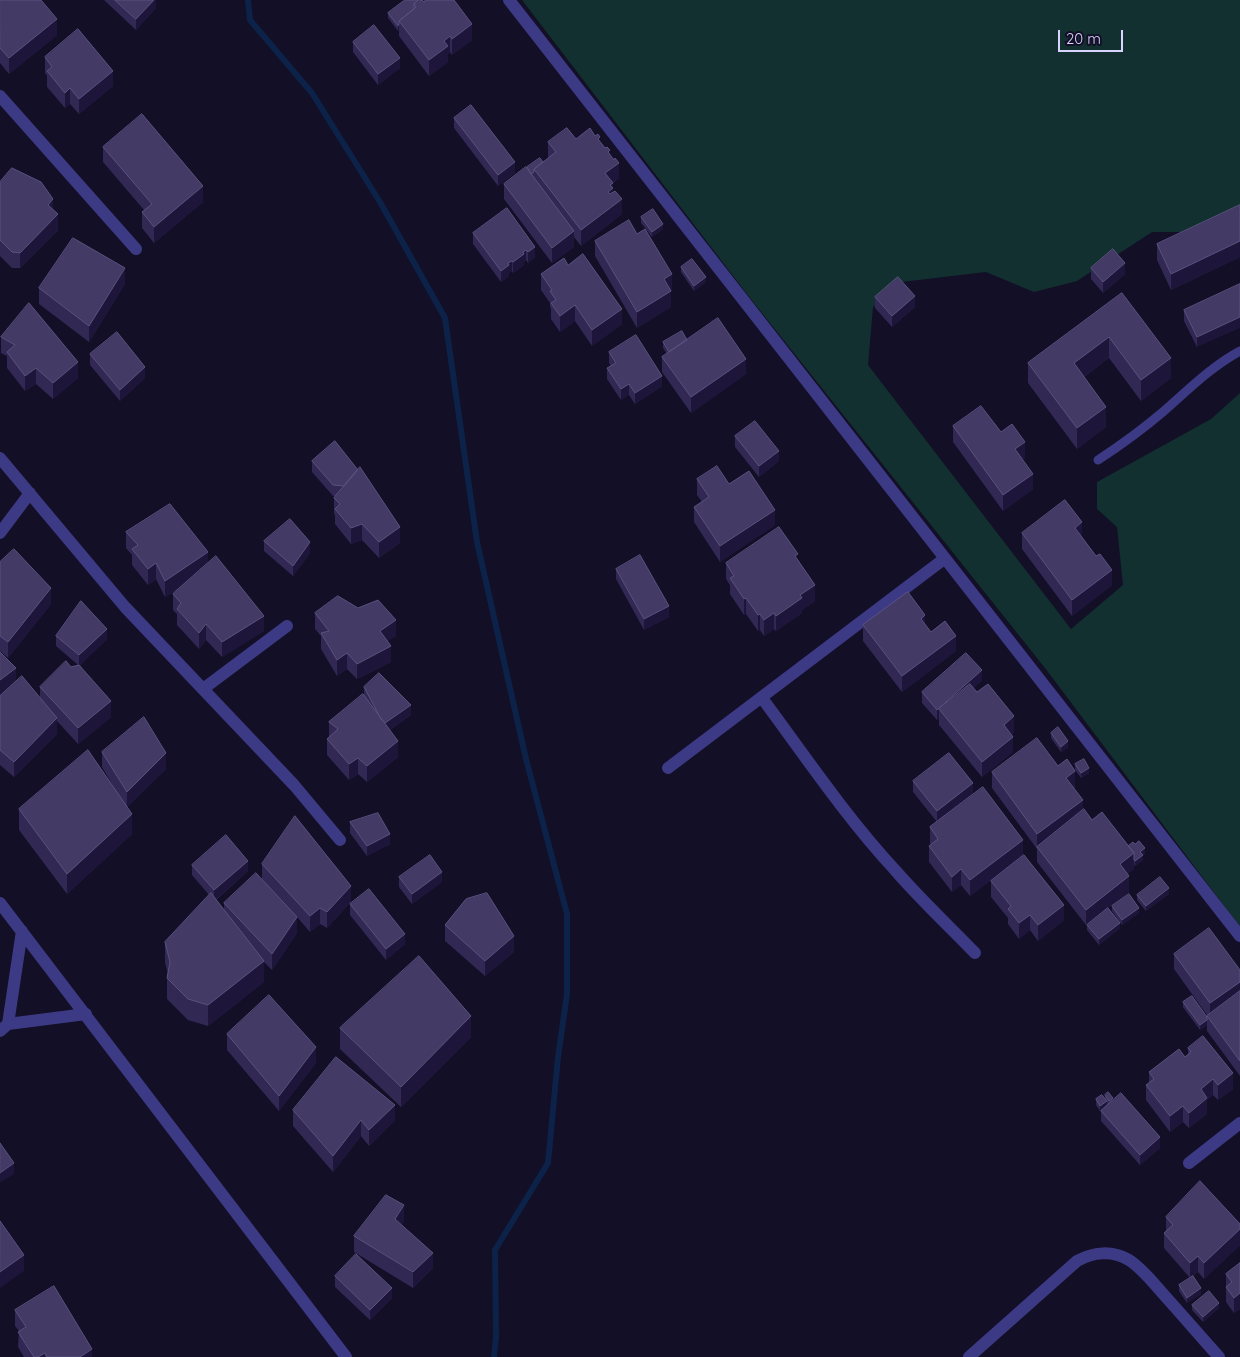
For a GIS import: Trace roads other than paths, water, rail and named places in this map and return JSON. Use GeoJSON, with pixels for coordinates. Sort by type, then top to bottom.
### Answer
{"type":"FeatureCollection","features":[{"type":"Feature","properties":{"kind":"street"},"geometry":{"type":"LineString","coordinates":[[509,0],[1240,936]]}},
{"type":"Feature","properties":{"kind":"street"},"geometry":{"type":"LineString","coordinates":[[0,96],[136,249]]}},
{"type":"Feature","properties":{"kind":"street"},"geometry":{"type":"LineString","coordinates":[[0,458],[125,607],[294,785],[340,840]]}},
{"type":"Feature","properties":{"kind":"street"},"geometry":{"type":"LineString","coordinates":[[0,532],[30,493]]}},
{"type":"Feature","properties":{"kind":"street"},"geometry":{"type":"LineString","coordinates":[[668,768],[944,559]]}},
{"type":"Feature","properties":{"kind":"street"},"geometry":{"type":"LineString","coordinates":[[203,689],[287,626]]}},
{"type":"Feature","properties":{"kind":"street"},"geometry":{"type":"LineString","coordinates":[[762,698],[849,816],[875,848],[975,953]]}},
{"type":"Feature","properties":{"kind":"street"},"geometry":{"type":"LineString","coordinates":[[0,904],[86,1014],[346,1357]]}},
{"type":"Feature","properties":{"kind":"street"},"geometry":{"type":"LineString","coordinates":[[22,931],[4,1028],[86,1014]]}},
{"type":"Feature","properties":{"kind":"street"},"geometry":{"type":"LineString","coordinates":[[1189,1163],[1240,1123]]}},
{"type":"Feature","properties":{"kind":"street"},"geometry":{"type":"LineString","coordinates":[[969,1357],[1077,1261],[1088,1255],[1102,1253],[1113,1254],[1128,1260],[1145,1274],[1219,1357]]}},
{"type":"Feature","properties":{"kind":"lane"},"geometry":{"type":"LineString","coordinates":[[1098,460],[1127,440],[1189,388],[1240,351]]}},
{"type":"Feature","properties":{"kind":"waterway"},"geometry":{"type":"LineString","coordinates":[[248,0],[250,20],[312,93],[380,202],[445,318],[477,542],[526,759],[567,914],[567,994],[558,1057],[548,1163],[495,1250],[496,1336],[494,1357]]}}]}
